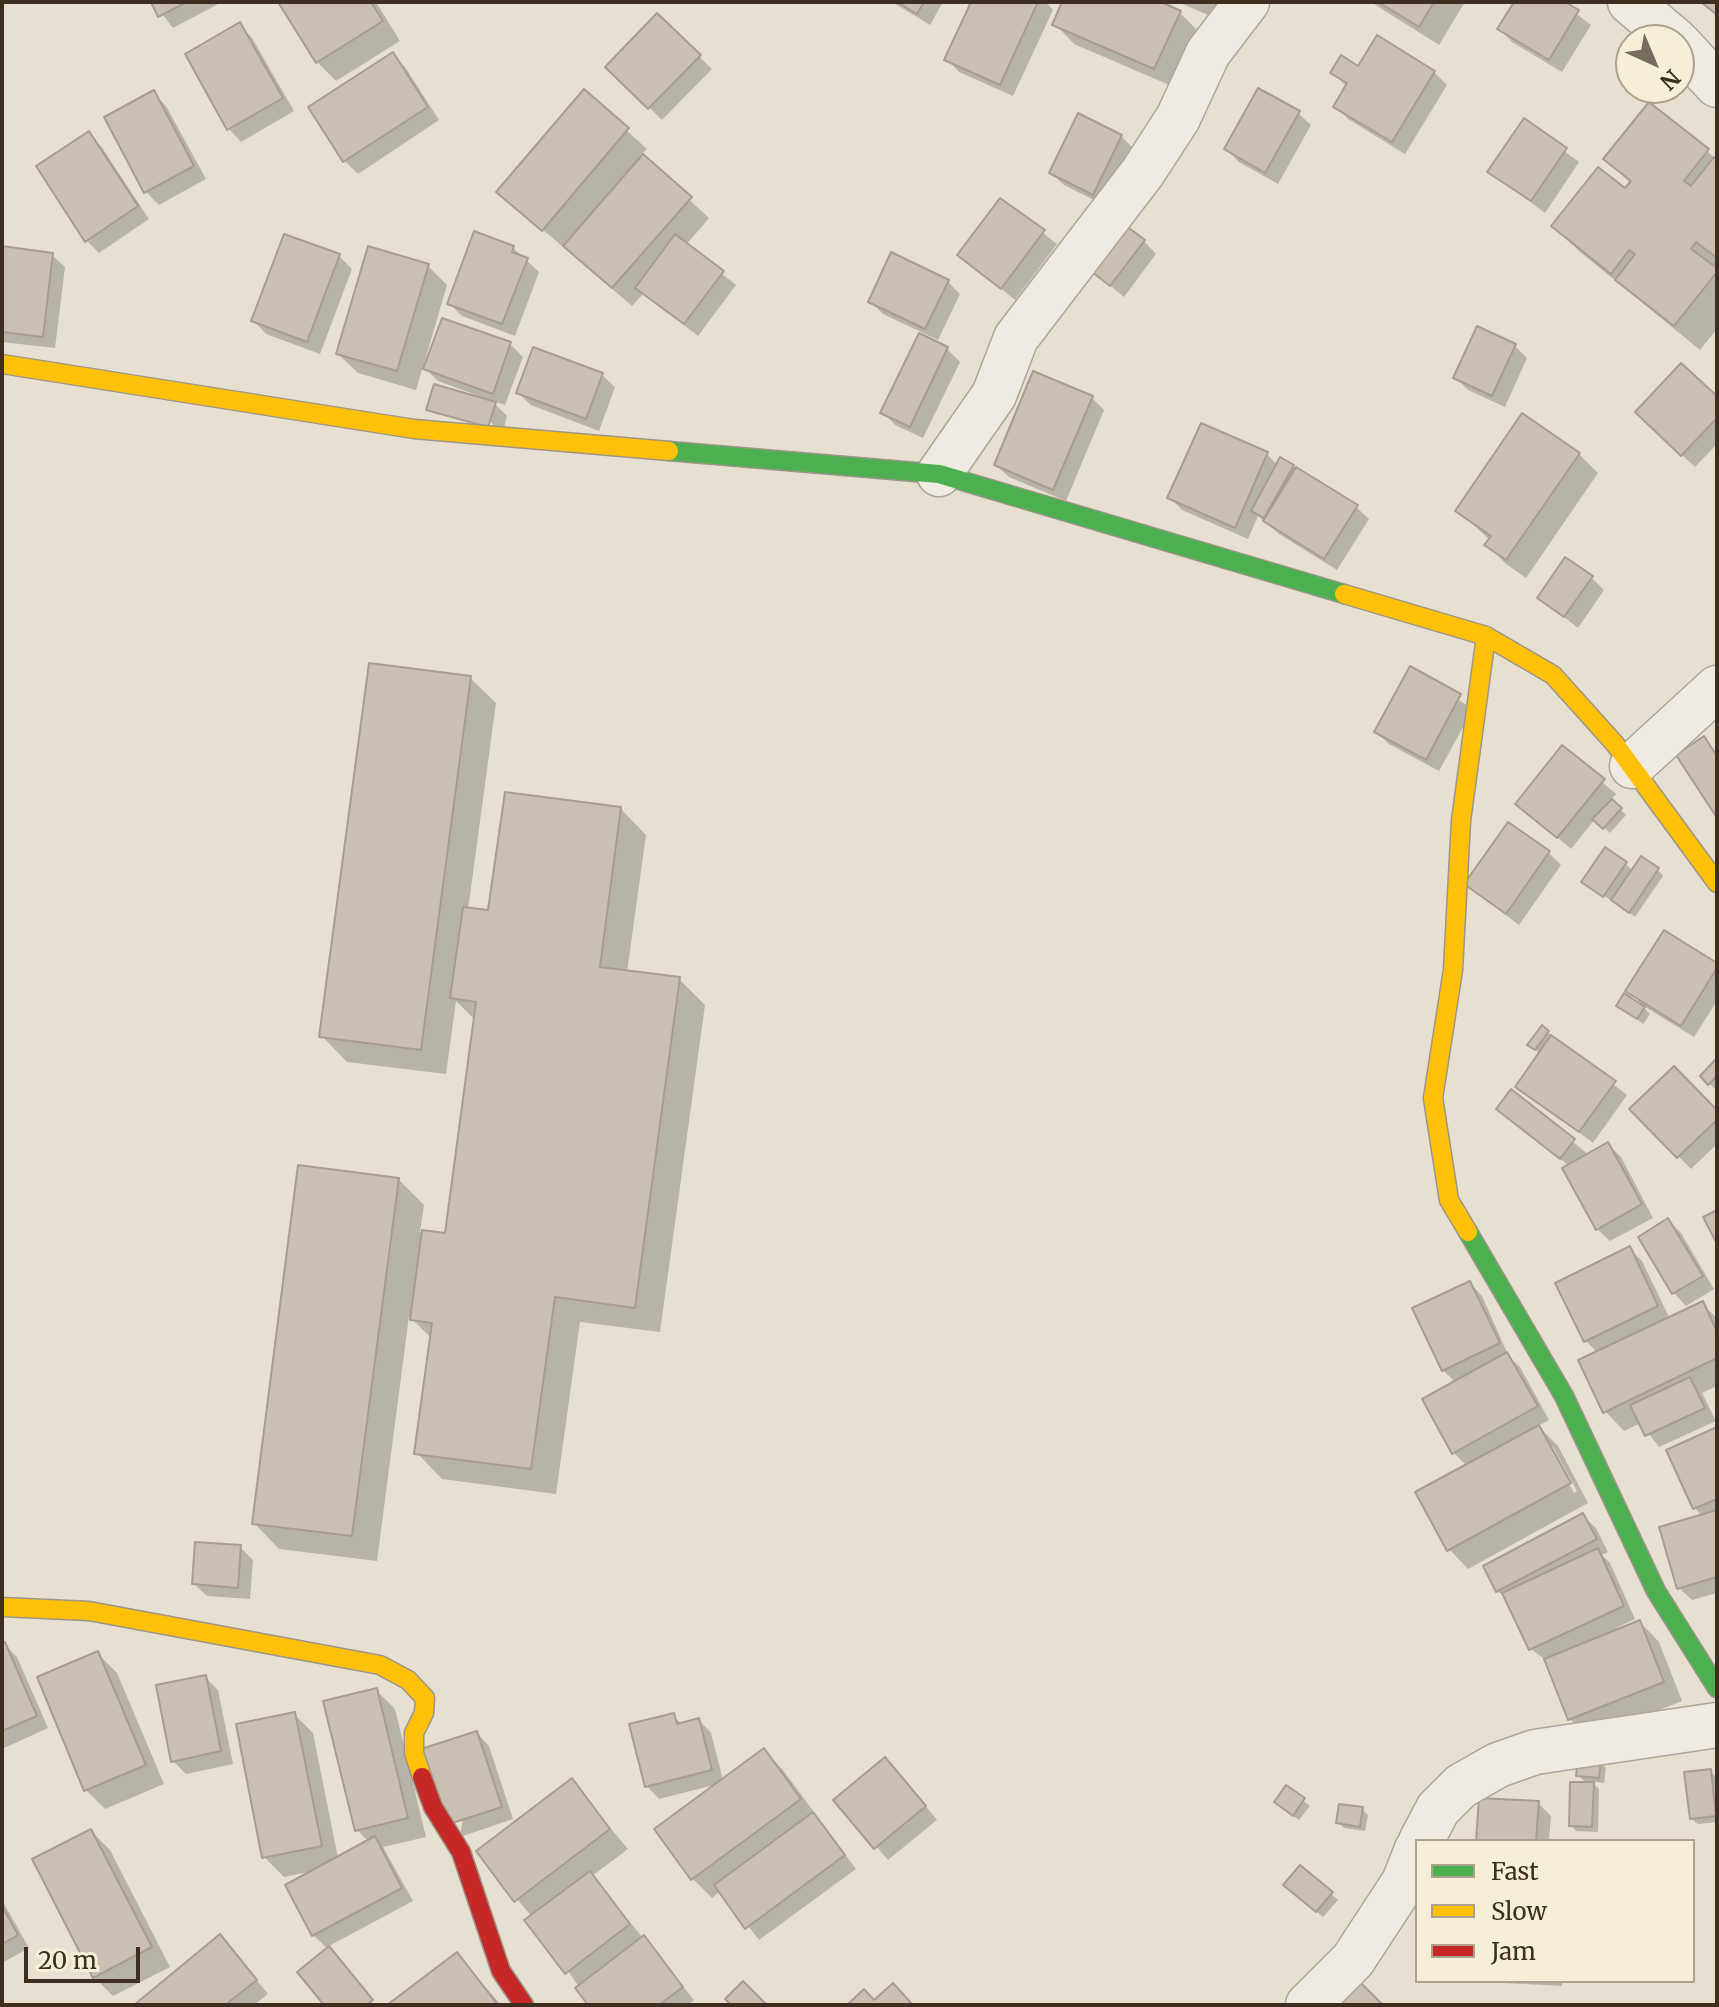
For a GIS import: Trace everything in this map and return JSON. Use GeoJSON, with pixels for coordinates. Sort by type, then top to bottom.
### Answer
{"type":"FeatureCollection","features":[{"type":"Feature","properties":{"kind":"street"},"geometry":{"type":"LineString","coordinates":[[939,474],[994,395],[1016,338],[1143,172],[1178,118],[1208,53],[1247,2]]}},
{"type":"Feature","properties":{"kind":"street"},"geometry":{"type":"LineString","coordinates":[[1630,2],[1656,24]]}},
{"type":"Feature","properties":{"kind":"street"},"geometry":{"type":"LineString","coordinates":[[1695,61],[1717,85]]}},
{"type":"Feature","properties":{"kind":"street"},"geometry":{"type":"LineString","coordinates":[[2,364],[414,429],[939,474],[1486,636],[1553,675],[1632,766],[1717,883]]}},
{"type":"Feature","properties":{"kind":"street"},"geometry":{"type":"LineString","coordinates":[[1486,636],[1461,821],[1453,970],[1433,1098],[1449,1200],[1564,1396],[1656,1591],[1717,1688]]}},
{"type":"Feature","properties":{"kind":"street"},"geometry":{"type":"LineString","coordinates":[[1632,766],[1717,688]]}},
{"type":"Feature","properties":{"kind":"street"},"geometry":{"type":"LineString","coordinates":[[2,1607],[89,1611],[380,1665],[408,1680],[425,1698],[424,1713],[414,1733],[414,1753],[433,1807],[461,1852],[501,1971],[524,2005]]}},
{"type":"Feature","properties":{"kind":"street"},"geometry":{"type":"LineString","coordinates":[[1422,1839],[1438,1809],[1461,1786],[1498,1765],[1535,1752],[1717,1725]]}},
{"type":"Feature","properties":{"kind":"street"},"geometry":{"type":"LineString","coordinates":[[1308,2005],[1353,1960],[1404,1882],[1415,1854]]}},
{"type":"Feature","properties":{"kind":"building"},"geometry":{"type":"Polygon","coordinates":[[[151,2],[187,2],[158,17],[151,2]]]}},
{"type":"Feature","properties":{"kind":"building"},"geometry":{"type":"Polygon","coordinates":[[[278,2],[371,2],[383,21],[316,63],[278,2]]]}},
{"type":"Feature","properties":{"kind":"building"},"geometry":{"type":"Polygon","coordinates":[[[897,2],[924,2],[917,14],[897,2]]]}},
{"type":"Feature","properties":{"kind":"building"},"geometry":{"type":"Polygon","coordinates":[[[971,2],[1038,2],[1000,85],[944,60],[971,2]]]}},
{"type":"Feature","properties":{"kind":"building"},"geometry":{"type":"Polygon","coordinates":[[[1062,2],[1161,2],[1181,11],[1154,69],[1052,25],[1062,2]]]}},
{"type":"Feature","properties":{"kind":"building"},"geometry":{"type":"Polygon","coordinates":[[[1378,2],[1434,2],[1419,27],[1378,2]]]}},
{"type":"Feature","properties":{"kind":"building"},"geometry":{"type":"Polygon","coordinates":[[[1514,2],[1565,2],[1579,10],[1549,60],[1497,29],[1514,2]]]}},
{"type":"Feature","properties":{"kind":"building"},"geometry":{"type":"Polygon","coordinates":[[[1701,2],[1717,2],[1717,15],[1701,2]]]}},
{"type":"Feature","properties":{"kind":"building"},"geometry":{"type":"Polygon","coordinates":[[[657,13],[701,55],[648,109],[605,67],[657,13]]]}},
{"type":"Feature","properties":{"kind":"building"},"geometry":{"type":"Polygon","coordinates":[[[240,22],[283,98],[227,130],[185,54],[240,22]]]}},
{"type":"Feature","properties":{"kind":"building"},"geometry":{"type":"Polygon","coordinates":[[[1377,35],[1435,71],[1392,142],[1333,107],[1347,83],[1330,73],[1341,55],[1358,66],[1377,35]]]}},
{"type":"Feature","properties":{"kind":"building"},"geometry":{"type":"Polygon","coordinates":[[[393,52],[428,107],[343,162],[308,107],[393,52]]]}},
{"type":"Feature","properties":{"kind":"building"},"geometry":{"type":"Polygon","coordinates":[[[1258,88],[1300,111],[1265,173],[1224,149],[1258,88]]]}},
{"type":"Feature","properties":{"kind":"building"},"geometry":{"type":"Polygon","coordinates":[[[584,89],[629,128],[542,231],[496,192],[584,89]]]}},
{"type":"Feature","properties":{"kind":"building"},"geometry":{"type":"Polygon","coordinates":[[[154,90],[194,166],[144,193],[104,117],[154,90]]]}},
{"type":"Feature","properties":{"kind":"building"},"geometry":{"type":"Polygon","coordinates":[[[1647,104],[1652,104],[1709,149],[1684,181],[1691,186],[1714,157],[1717,160],[1717,258],[1696,242],[1691,249],[1717,268],[1717,272],[1674,326],[1615,280],[1635,254],[1629,250],[1611,274],[1551,226],[1598,167],[1625,188],[1631,181],[1603,159],[1647,104]]]}},
{"type":"Feature","properties":{"kind":"building"},"geometry":{"type":"Polygon","coordinates":[[[1078,113],[1122,135],[1093,195],[1049,173],[1078,113]]]}},
{"type":"Feature","properties":{"kind":"building"},"geometry":{"type":"Polygon","coordinates":[[[1524,118],[1567,148],[1531,201],[1487,172],[1524,118]]]}},
{"type":"Feature","properties":{"kind":"building"},"geometry":{"type":"Polygon","coordinates":[[[89,131],[138,206],[85,242],[36,166],[89,131]]]}},
{"type":"Feature","properties":{"kind":"building"},"geometry":{"type":"Polygon","coordinates":[[[643,154],[692,197],[612,288],[563,246],[643,154]]]}},
{"type":"Feature","properties":{"kind":"building"},"geometry":{"type":"Polygon","coordinates":[[[1000,198],[1045,230],[1001,289],[957,255],[1000,198]]]}},
{"type":"Feature","properties":{"kind":"building"},"geometry":{"type":"Polygon","coordinates":[[[1121,222],[1145,240],[1110,286],[1087,268],[1121,222]]]}},
{"type":"Feature","properties":{"kind":"building"},"geometry":{"type":"Polygon","coordinates":[[[474,231],[514,246],[512,252],[528,258],[502,324],[447,304],[474,231]]]}},
{"type":"Feature","properties":{"kind":"building"},"geometry":{"type":"Polygon","coordinates":[[[284,234],[340,254],[307,342],[251,321],[284,234]]]}},
{"type":"Feature","properties":{"kind":"building"},"geometry":{"type":"Polygon","coordinates":[[[675,234],[724,271],[684,324],[635,288],[675,234]]]}},
{"type":"Feature","properties":{"kind":"building"},"geometry":{"type":"Polygon","coordinates":[[[2,246],[53,253],[43,337],[2,332],[2,246]]]}},
{"type":"Feature","properties":{"kind":"building"},"geometry":{"type":"Polygon","coordinates":[[[368,246],[429,264],[397,371],[336,354],[368,246]]]}},
{"type":"Feature","properties":{"kind":"building"},"geometry":{"type":"Polygon","coordinates":[[[891,252],[949,280],[925,329],[868,302],[891,252]]]}},
{"type":"Feature","properties":{"kind":"building"},"geometry":{"type":"Polygon","coordinates":[[[442,318],[511,342],[493,394],[423,369],[442,318]]]}},
{"type":"Feature","properties":{"kind":"building"},"geometry":{"type":"Polygon","coordinates":[[[1477,326],[1516,344],[1492,396],[1453,378],[1477,326]]]}},
{"type":"Feature","properties":{"kind":"building"},"geometry":{"type":"Polygon","coordinates":[[[919,333],[948,347],[910,427],[880,413],[919,333]]]}},
{"type":"Feature","properties":{"kind":"building"},"geometry":{"type":"Polygon","coordinates":[[[533,347],[603,373],[586,419],[516,393],[533,347]]]}},
{"type":"Feature","properties":{"kind":"building"},"geometry":{"type":"Polygon","coordinates":[[[1681,363],[1717,396],[1717,418],[1681,456],[1635,412],[1681,363]]]}},
{"type":"Feature","properties":{"kind":"building"},"geometry":{"type":"Polygon","coordinates":[[[1033,371],[1093,396],[1053,490],[994,465],[1033,371]]]}},
{"type":"Feature","properties":{"kind":"building"},"geometry":{"type":"Polygon","coordinates":[[[434,384],[496,402],[488,427],[426,410],[434,384]]]}},
{"type":"Feature","properties":{"kind":"building"},"geometry":{"type":"Polygon","coordinates":[[[1522,413],[1580,453],[1506,560],[1484,545],[1491,536],[1455,511],[1522,413]]]}},
{"type":"Feature","properties":{"kind":"building"},"geometry":{"type":"Polygon","coordinates":[[[1201,423],[1268,452],[1235,528],[1167,498],[1201,423]]]}},
{"type":"Feature","properties":{"kind":"building"},"geometry":{"type":"Polygon","coordinates":[[[1280,457],[1294,465],[1264,518],[1251,511],[1280,457]]]}},
{"type":"Feature","properties":{"kind":"building"},"geometry":{"type":"Polygon","coordinates":[[[1296,467],[1358,505],[1324,559],[1263,521],[1296,467]]]}},
{"type":"Feature","properties":{"kind":"building"},"geometry":{"type":"Polygon","coordinates":[[[1565,557],[1593,576],[1564,617],[1537,598],[1565,557]]]}},
{"type":"Feature","properties":{"kind":"building"},"geometry":{"type":"Polygon","coordinates":[[[369,663],[471,676],[421,1050],[319,1037],[369,663]]]}},
{"type":"Feature","properties":{"kind":"building"},"geometry":{"type":"Polygon","coordinates":[[[1410,666],[1461,694],[1426,760],[1374,732],[1410,666]]]}},
{"type":"Feature","properties":{"kind":"building"},"geometry":{"type":"Polygon","coordinates":[[[1704,736],[1717,756],[1717,818],[1676,755],[1704,736]]]}},
{"type":"Feature","properties":{"kind":"building"},"geometry":{"type":"Polygon","coordinates":[[[1562,745],[1605,779],[1557,838],[1515,804],[1562,745]]]}},
{"type":"Feature","properties":{"kind":"building"},"geometry":{"type":"Polygon","coordinates":[[[505,792],[621,807],[600,967],[680,977],[635,1308],[555,1297],[531,1469],[414,1454],[432,1323],[410,1320],[422,1230],[445,1233],[476,1002],[450,998],[463,907],[488,910],[505,792]]]}},
{"type":"Feature","properties":{"kind":"building"},"geometry":{"type":"Polygon","coordinates":[[[1612,799],[1622,808],[1603,829],[1592,819],[1612,799]]]}},
{"type":"Feature","properties":{"kind":"building"},"geometry":{"type":"Polygon","coordinates":[[[1508,822],[1550,851],[1506,914],[1464,884],[1508,822]]]}},
{"type":"Feature","properties":{"kind":"building"},"geometry":{"type":"Polygon","coordinates":[[[1605,847],[1627,862],[1603,897],[1581,882],[1605,847]]]}},
{"type":"Feature","properties":{"kind":"building"},"geometry":{"type":"Polygon","coordinates":[[[1641,856],[1659,868],[1629,913],[1611,900],[1641,856]]]}},
{"type":"Feature","properties":{"kind":"building"},"geometry":{"type":"Polygon","coordinates":[[[1664,930],[1717,963],[1717,968],[1681,1026],[1625,991],[1664,930]]]}},
{"type":"Feature","properties":{"kind":"building"},"geometry":{"type":"Polygon","coordinates":[[[1624,993],[1645,1007],[1637,1019],[1616,1006],[1624,993]]]}},
{"type":"Feature","properties":{"kind":"building"},"geometry":{"type":"Polygon","coordinates":[[[1542,1025],[1549,1031],[1535,1050],[1527,1045],[1542,1025]]]}},
{"type":"Feature","properties":{"kind":"building"},"geometry":{"type":"Polygon","coordinates":[[[1551,1035],[1616,1081],[1579,1132],[1515,1087],[1551,1035]]]}},
{"type":"Feature","properties":{"kind":"building"},"geometry":{"type":"Polygon","coordinates":[[[1717,1058],[1717,1076],[1708,1085],[1700,1076],[1717,1058]]]}},
{"type":"Feature","properties":{"kind":"building"},"geometry":{"type":"Polygon","coordinates":[[[1674,1066],[1717,1110],[1717,1120],[1677,1158],[1629,1109],[1674,1066]]]}},
{"type":"Feature","properties":{"kind":"building"},"geometry":{"type":"Polygon","coordinates":[[[1511,1089],[1575,1139],[1560,1159],[1496,1109],[1511,1089]]]}},
{"type":"Feature","properties":{"kind":"building"},"geometry":{"type":"Polygon","coordinates":[[[1608,1142],[1642,1204],[1596,1230],[1562,1168],[1608,1142]]]}},
{"type":"Feature","properties":{"kind":"building"},"geometry":{"type":"Polygon","coordinates":[[[298,1165],[399,1178],[352,1536],[252,1524],[298,1165]]]}},
{"type":"Feature","properties":{"kind":"building"},"geometry":{"type":"Polygon","coordinates":[[[1717,1210],[1717,1244],[1703,1217],[1717,1210]]]}},
{"type":"Feature","properties":{"kind":"building"},"geometry":{"type":"Polygon","coordinates":[[[1668,1218],[1703,1276],[1672,1294],[1638,1237],[1668,1218]]]}},
{"type":"Feature","properties":{"kind":"building"},"geometry":{"type":"Polygon","coordinates":[[[1630,1246],[1658,1306],[1584,1342],[1555,1283],[1630,1246]]]}},
{"type":"Feature","properties":{"kind":"building"},"geometry":{"type":"Polygon","coordinates":[[[1470,1281],[1500,1343],[1442,1371],[1412,1308],[1470,1281]]]}},
{"type":"Feature","properties":{"kind":"building"},"geometry":{"type":"Polygon","coordinates":[[[1703,1301],[1717,1332],[1717,1358],[1603,1413],[1578,1360],[1703,1301]]]}},
{"type":"Feature","properties":{"kind":"building"},"geometry":{"type":"Polygon","coordinates":[[[1507,1352],[1538,1406],[1452,1454],[1422,1399],[1507,1352]]]}},
{"type":"Feature","properties":{"kind":"building"},"geometry":{"type":"Polygon","coordinates":[[[1690,1377],[1705,1408],[1645,1436],[1630,1405],[1690,1377]]]}},
{"type":"Feature","properties":{"kind":"building"},"geometry":{"type":"Polygon","coordinates":[[[1539,1425],[1571,1483],[1447,1551],[1415,1492],[1539,1425]]]}},
{"type":"Feature","properties":{"kind":"building"},"geometry":{"type":"Polygon","coordinates":[[[1717,1427],[1717,1499],[1693,1509],[1666,1450],[1717,1427]]]}},
{"type":"Feature","properties":{"kind":"building"},"geometry":{"type":"Polygon","coordinates":[[[1717,1510],[1717,1577],[1677,1589],[1659,1527],[1717,1510]]]}},
{"type":"Feature","properties":{"kind":"building"},"geometry":{"type":"Polygon","coordinates":[[[1583,1513],[1597,1539],[1496,1592],[1483,1566],[1583,1513]]]}},
{"type":"Feature","properties":{"kind":"building"},"geometry":{"type":"Polygon","coordinates":[[[195,1542],[241,1545],[238,1588],[192,1584],[195,1542]]]}},
{"type":"Feature","properties":{"kind":"building"},"geometry":{"type":"Polygon","coordinates":[[[1598,1548],[1624,1606],[1529,1650],[1502,1593],[1598,1548]]]}},
{"type":"Feature","properties":{"kind":"building"},"geometry":{"type":"Polygon","coordinates":[[[1640,1620],[1664,1682],[1568,1720],[1544,1659],[1640,1620]]]}},
{"type":"Feature","properties":{"kind":"building"},"geometry":{"type":"Polygon","coordinates":[[[5,1642],[37,1716],[2,1731],[2,1643],[5,1642]]]}},
{"type":"Feature","properties":{"kind":"building"},"geometry":{"type":"Polygon","coordinates":[[[98,1651],[146,1765],[84,1791],[37,1677],[98,1651]]]}},
{"type":"Feature","properties":{"kind":"building"},"geometry":{"type":"Polygon","coordinates":[[[206,1675],[221,1751],[171,1762],[156,1685],[206,1675]]]}},
{"type":"Feature","properties":{"kind":"building"},"geometry":{"type":"Polygon","coordinates":[[[377,1688],[408,1818],[355,1831],[323,1701],[377,1688]]]}},
{"type":"Feature","properties":{"kind":"building"},"geometry":{"type":"Polygon","coordinates":[[[295,1712],[322,1846],[262,1858],[236,1724],[295,1712]]]}},
{"type":"Feature","properties":{"kind":"building"},"geometry":{"type":"Polygon","coordinates":[[[674,1713],[677,1724],[699,1718],[712,1770],[645,1787],[629,1724],[674,1713]]]}},
{"type":"Feature","properties":{"kind":"building"},"geometry":{"type":"Polygon","coordinates":[[[477,1731],[502,1807],[446,1825],[421,1749],[477,1731]]]}},
{"type":"Feature","properties":{"kind":"building"},"geometry":{"type":"Polygon","coordinates":[[[764,1748],[801,1799],[691,1880],[654,1829],[764,1748]]]}},
{"type":"Feature","properties":{"kind":"building"},"geometry":{"type":"Polygon","coordinates":[[[885,1757],[926,1806],[874,1849],[833,1800],[885,1757]]]}},
{"type":"Feature","properties":{"kind":"building"},"geometry":{"type":"Polygon","coordinates":[[[1578,1758],[1601,1760],[1599,1778],[1576,1776],[1578,1758]]]}},
{"type":"Feature","properties":{"kind":"building"},"geometry":{"type":"Polygon","coordinates":[[[1711,1769],[1716,1816],[1690,1819],[1684,1772],[1711,1769]]]}},
{"type":"Feature","properties":{"kind":"building"},"geometry":{"type":"Polygon","coordinates":[[[572,1778],[610,1829],[514,1902],[476,1851],[572,1778]]]}},
{"type":"Feature","properties":{"kind":"building"},"geometry":{"type":"Polygon","coordinates":[[[1570,1782],[1594,1782],[1592,1827],[1569,1826],[1570,1782]]]}},
{"type":"Feature","properties":{"kind":"building"},"geometry":{"type":"Polygon","coordinates":[[[1286,1785],[1305,1798],[1293,1816],[1274,1802],[1286,1785]]]}},
{"type":"Feature","properties":{"kind":"building"},"geometry":{"type":"Polygon","coordinates":[[[1479,1798],[1539,1801],[1536,1839],[1476,1839],[1479,1798]]]}},
{"type":"Feature","properties":{"kind":"building"},"geometry":{"type":"Polygon","coordinates":[[[1339,1804],[1363,1807],[1360,1827],[1336,1823],[1339,1804]]]}},
{"type":"Feature","properties":{"kind":"building"},"geometry":{"type":"Polygon","coordinates":[[[813,1812],[845,1855],[745,1929],[714,1885],[813,1812]]]}},
{"type":"Feature","properties":{"kind":"building"},"geometry":{"type":"Polygon","coordinates":[[[91,1829],[152,1947],[93,1978],[32,1859],[91,1829]]]}},
{"type":"Feature","properties":{"kind":"building"},"geometry":{"type":"Polygon","coordinates":[[[375,1836],[402,1888],[312,1936],[285,1885],[375,1836]]]}},
{"type":"Feature","properties":{"kind":"building"},"geometry":{"type":"Polygon","coordinates":[[[1300,1865],[1333,1892],[1316,1912],[1283,1885],[1300,1865]]]}},
{"type":"Feature","properties":{"kind":"building"},"geometry":{"type":"Polygon","coordinates":[[[590,1871],[630,1924],[565,1974],[524,1920],[590,1871]]]}},
{"type":"Feature","properties":{"kind":"building"},"geometry":{"type":"Polygon","coordinates":[[[2,1906],[18,1935],[2,1944],[2,1906]]]}},
{"type":"Feature","properties":{"kind":"building"},"geometry":{"type":"Polygon","coordinates":[[[220,1934],[257,1980],[225,2005],[134,2005],[220,1934]]]}},
{"type":"Feature","properties":{"kind":"building"},"geometry":{"type":"Polygon","coordinates":[[[644,1935],[683,1987],[659,2005],[588,2005],[575,1988],[644,1935]]]}},
{"type":"Feature","properties":{"kind":"building"},"geometry":{"type":"Polygon","coordinates":[[[329,1946],[373,2000],[367,2005],[324,2005],[297,1972],[329,1946]]]}},
{"type":"Feature","properties":{"kind":"building"},"geometry":{"type":"Polygon","coordinates":[[[457,1952],[498,2005],[387,2005],[457,1952]]]}},
{"type":"Feature","properties":{"kind":"building"},"geometry":{"type":"Polygon","coordinates":[[[1357,1979],[1383,2005],[1332,2005],[1357,1979]]]}},
{"type":"Feature","properties":{"kind":"building"},"geometry":{"type":"Polygon","coordinates":[[[743,1981],[765,2005],[731,2005],[725,1999],[743,1981]]]}},
{"type":"Feature","properties":{"kind":"building"},"geometry":{"type":"Polygon","coordinates":[[[893,1983],[913,2005],[847,2005],[864,1989],[874,2000],[893,1983]]]}},
{"type":"Feature","properties":{"kind":"traffic: fast"},"geometry":{"type":"LineString","coordinates":[[669,451],[939,474],[1344,594]]}},
{"type":"Feature","properties":{"kind":"traffic: fast"},"geometry":{"type":"LineString","coordinates":[[1468,1232],[1564,1396],[1656,1591],[1717,1688]]}},
{"type":"Feature","properties":{"kind":"traffic: slow"},"geometry":{"type":"LineString","coordinates":[[2,364],[414,429],[669,451]]}},
{"type":"Feature","properties":{"kind":"traffic: slow"},"geometry":{"type":"LineString","coordinates":[[1344,594],[1486,636],[1553,675],[1615,744],[1717,883]]}},
{"type":"Feature","properties":{"kind":"traffic: slow"},"geometry":{"type":"LineString","coordinates":[[1468,1232],[1449,1200],[1433,1098],[1453,970],[1461,821],[1486,636]]}},
{"type":"Feature","properties":{"kind":"traffic: slow"},"geometry":{"type":"LineString","coordinates":[[2,1607],[89,1611],[380,1665],[408,1680],[425,1698],[424,1713],[414,1733],[414,1753],[422,1777]]}},
{"type":"Feature","properties":{"kind":"traffic: jam"},"geometry":{"type":"LineString","coordinates":[[422,1777],[433,1807],[461,1852],[501,1971],[524,2005]]}}]}
